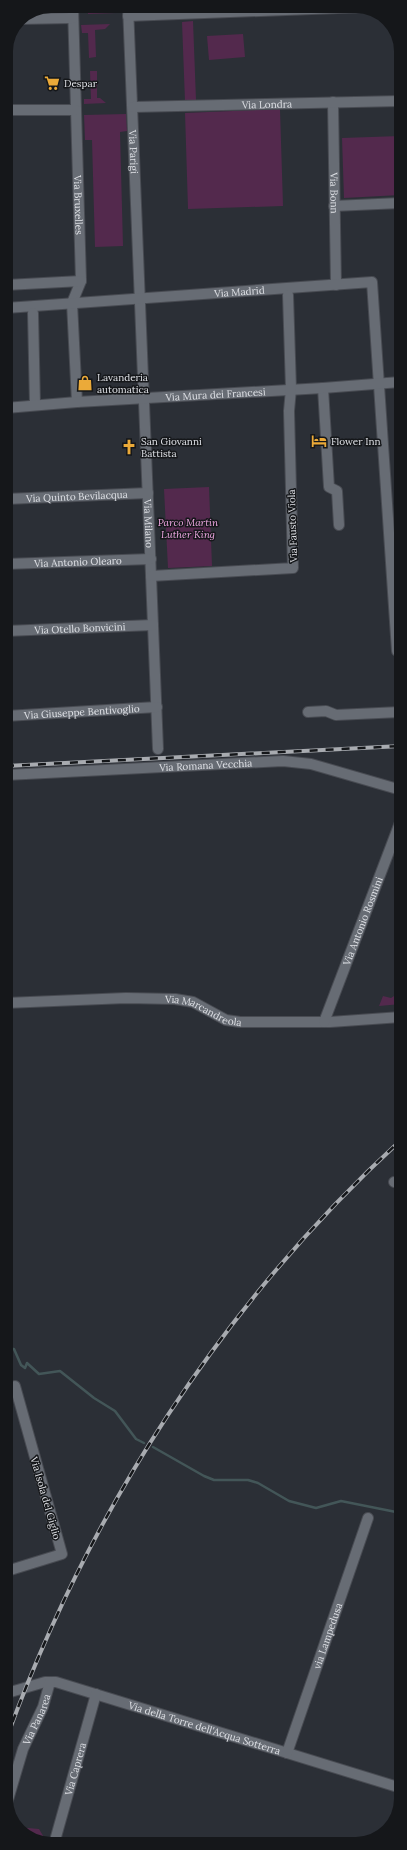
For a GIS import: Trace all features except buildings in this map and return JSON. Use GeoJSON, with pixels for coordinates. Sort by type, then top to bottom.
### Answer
{"type":"FeatureCollection","features":[{"type":"Feature","properties":{"kind":"street","name":"Via Bruxelles"},"geometry":{"type":"LineString","coordinates":[[73,13],[81,281],[72,303],[77,402]]}},
{"type":"Feature","properties":{"kind":"street","name":"Via Parigi"},"geometry":{"type":"LineString","coordinates":[[128,13],[140,298]]}},
{"type":"Feature","properties":{"kind":"street"},"geometry":{"type":"LineString","coordinates":[[30,19],[73,18]]}},
{"type":"Feature","properties":{"kind":"street","name":"Via Londra"},"geometry":{"type":"LineString","coordinates":[[133,107],[394,101]]}},
{"type":"Feature","properties":{"kind":"street","name":"Via Bonn"},"geometry":{"type":"LineString","coordinates":[[333,102],[336,285]]}},
{"type":"Feature","properties":{"kind":"street"},"geometry":{"type":"LineString","coordinates":[[13,110],[76,110]]}},
{"type":"Feature","properties":{"kind":"street"},"geometry":{"type":"LineString","coordinates":[[334,206],[394,203]]}},
{"type":"Feature","properties":{"kind":"street"},"geometry":{"type":"LineString","coordinates":[[13,285],[81,281]]}},
{"type":"Feature","properties":{"kind":"street","name":"Via Madrid"},"geometry":{"type":"LineString","coordinates":[[13,307],[372,282],[378,383]]}},
{"type":"Feature","properties":{"kind":"street"},"geometry":{"type":"LineString","coordinates":[[288,295],[291,389]]}},
{"type":"Feature","properties":{"kind":"street","name":"Via Milano"},"geometry":{"type":"LineString","coordinates":[[140,298],[158,749]]}},
{"type":"Feature","properties":{"kind":"street"},"geometry":{"type":"LineString","coordinates":[[34,313],[35,405]]}},
{"type":"Feature","properties":{"kind":"street","name":"Via Mura dei Francesi"},"geometry":{"type":"LineString","coordinates":[[13,407],[394,382]]}},
{"type":"Feature","properties":{"kind":"street"},"geometry":{"type":"LineString","coordinates":[[378,383],[394,621]]}},
{"type":"Feature","properties":{"kind":"street"},"geometry":{"type":"LineString","coordinates":[[324,388],[329,487],[337,491],[339,525]]}},
{"type":"Feature","properties":{"kind":"street","name":"Via Fausto Viola"},"geometry":{"type":"LineString","coordinates":[[151,576],[293,568],[289,411],[291,389]]}},
{"type":"Feature","properties":{"kind":"street","name":"Via Quinto Bevilacqua"},"geometry":{"type":"LineString","coordinates":[[13,499],[148,494]]}},
{"type":"Feature","properties":{"kind":"street","name":"Via Antonio Olearo"},"geometry":{"type":"LineString","coordinates":[[13,564],[151,559]]}},
{"type":"Feature","properties":{"kind":"street","name":"Via Otello Bonvicini"},"geometry":{"type":"LineString","coordinates":[[13,632],[153,625]]}},
{"type":"Feature","properties":{"kind":"street","name":"Via Giuseppe Bentivoglio"},"geometry":{"type":"LineString","coordinates":[[13,716],[157,707]]}},
{"type":"Feature","properties":{"kind":"street"},"geometry":{"type":"LineString","coordinates":[[308,712],[326,711],[336,715],[394,712]]}},
{"type":"Feature","properties":{"kind":"street","name":"Via Romana Vecchia"},"geometry":{"type":"LineString","coordinates":[[13,775],[283,761],[311,764],[394,788]]}},
{"type":"Feature","properties":{"kind":"street","name":"Via Antonio Rosmini"},"geometry":{"type":"LineString","coordinates":[[324,1022],[394,836]]}},
{"type":"Feature","properties":{"kind":"street","name":"Via Marcandreola"},"geometry":{"type":"LineString","coordinates":[[13,1003],[126,998],[175,999],[192,1002],[216,1016],[233,1021],[324,1022],[394,1017]]}},
{"type":"Feature","properties":{"kind":"street","name":"Via Isola del Giglio"},"geometry":{"type":"LineString","coordinates":[[13,1567],[62,1554],[15,1386]]}},
{"type":"Feature","properties":{"kind":"street","name":"via Lampedusa"},"geometry":{"type":"LineString","coordinates":[[287,1753],[368,1518]]}},
{"type":"Feature","properties":{"kind":"street","name":"Via della Torre dell'Acqua Sotterra"},"geometry":{"type":"LineString","coordinates":[[13,1691],[30,1685],[50,1682],[96,1694],[394,1786]]}},
{"type":"Feature","properties":{"kind":"street","name":"Via Panarea"},"geometry":{"type":"LineString","coordinates":[[13,1783],[23,1749],[43,1707],[50,1682]]}},
{"type":"Feature","properties":{"kind":"street","name":"Via Caprera"},"geometry":{"type":"LineString","coordinates":[[56,1837],[96,1694]]}},
{"type":"Feature","properties":{"kind":"green space"},"geometry":{"type":"Polygon","coordinates":[[[88,13],[116,13],[88,14],[88,13]]]}},
{"type":"Feature","properties":{"kind":"green space"},"geometry":{"type":"Polygon","coordinates":[[[193,21],[196,100],[185,101],[182,22],[193,21]]]}},
{"type":"Feature","properties":{"kind":"green space"},"geometry":{"type":"Polygon","coordinates":[[[110,24],[105,29],[95,30],[96,57],[89,58],[88,33],[82,33],[81,25],[110,24]]]}},
{"type":"Feature","properties":{"kind":"green space"},"geometry":{"type":"Polygon","coordinates":[[[243,34],[245,57],[209,60],[207,36],[243,34]]]}},
{"type":"Feature","properties":{"kind":"green space"},"geometry":{"type":"Polygon","coordinates":[[[90,71],[97,71],[97,98],[100,98],[106,103],[84,104],[84,99],[91,99],[90,71]]]}},
{"type":"Feature","properties":{"kind":"green space"},"geometry":{"type":"Polygon","coordinates":[[[280,109],[283,206],[188,209],[185,113],[280,109]]]}},
{"type":"Feature","properties":{"kind":"green space"},"geometry":{"type":"Polygon","coordinates":[[[126,114],[127,131],[120,132],[123,246],[95,247],[92,140],[85,140],[84,115],[126,114]]]}},
{"type":"Feature","properties":{"kind":"green space"},"geometry":{"type":"Polygon","coordinates":[[[394,136],[394,195],[344,198],[342,138],[394,136]]]}},
{"type":"Feature","properties":{"kind":"green space","name":"Parco Martin Luther King"},"geometry":{"type":"Polygon","coordinates":[[[209,487],[212,566],[168,568],[164,489],[209,487]]]}},
{"type":"Feature","properties":{"kind":"green space"},"geometry":{"type":"Polygon","coordinates":[[[383,996],[391,998],[394,996],[394,1005],[379,1006],[383,996]]]}},
{"type":"Feature","properties":{"kind":"green space"},"geometry":{"type":"Polygon","coordinates":[[[26,1828],[39,1829],[43,1836],[26,1828]]]}},
{"type":"Feature","properties":{"kind":"waterway"},"geometry":{"type":"LineString","coordinates":[[13,1349],[21,1365],[25,1368],[27,1363],[39,1374],[60,1371],[94,1398],[115,1411],[136,1439],[144,1443]]}},
{"type":"Feature","properties":{"kind":"waterway"},"geometry":{"type":"LineString","coordinates":[[153,1447],[204,1476],[214,1480],[248,1480],[258,1483],[289,1501],[316,1508],[341,1501],[394,1512]]}},
{"type":"Feature","properties":{"kind":"railway"},"geometry":{"type":"LineString","coordinates":[[13,766],[394,746]]}},
{"type":"Feature","properties":{"kind":"railway"},"geometry":{"type":"LineString","coordinates":[[13,1722],[40,1653],[78,1571],[121,1492],[168,1415],[220,1341],[276,1270],[336,1203],[394,1147]]}},
{"type":"Feature","properties":{"kind":"place","name":"Despar"},"geometry":{"type":"Point","coordinates":[52,83]}},
{"type":"Feature","properties":{"kind":"place","name":"Lavanderia automatica"},"geometry":{"type":"Point","coordinates":[85,383]}},
{"type":"Feature","properties":{"kind":"place","name":"Flower Inn"},"geometry":{"type":"Point","coordinates":[319,441]}},
{"type":"Feature","properties":{"kind":"place","name":"San Giovanni Battista"},"geometry":{"type":"Point","coordinates":[129,447]}}]}
